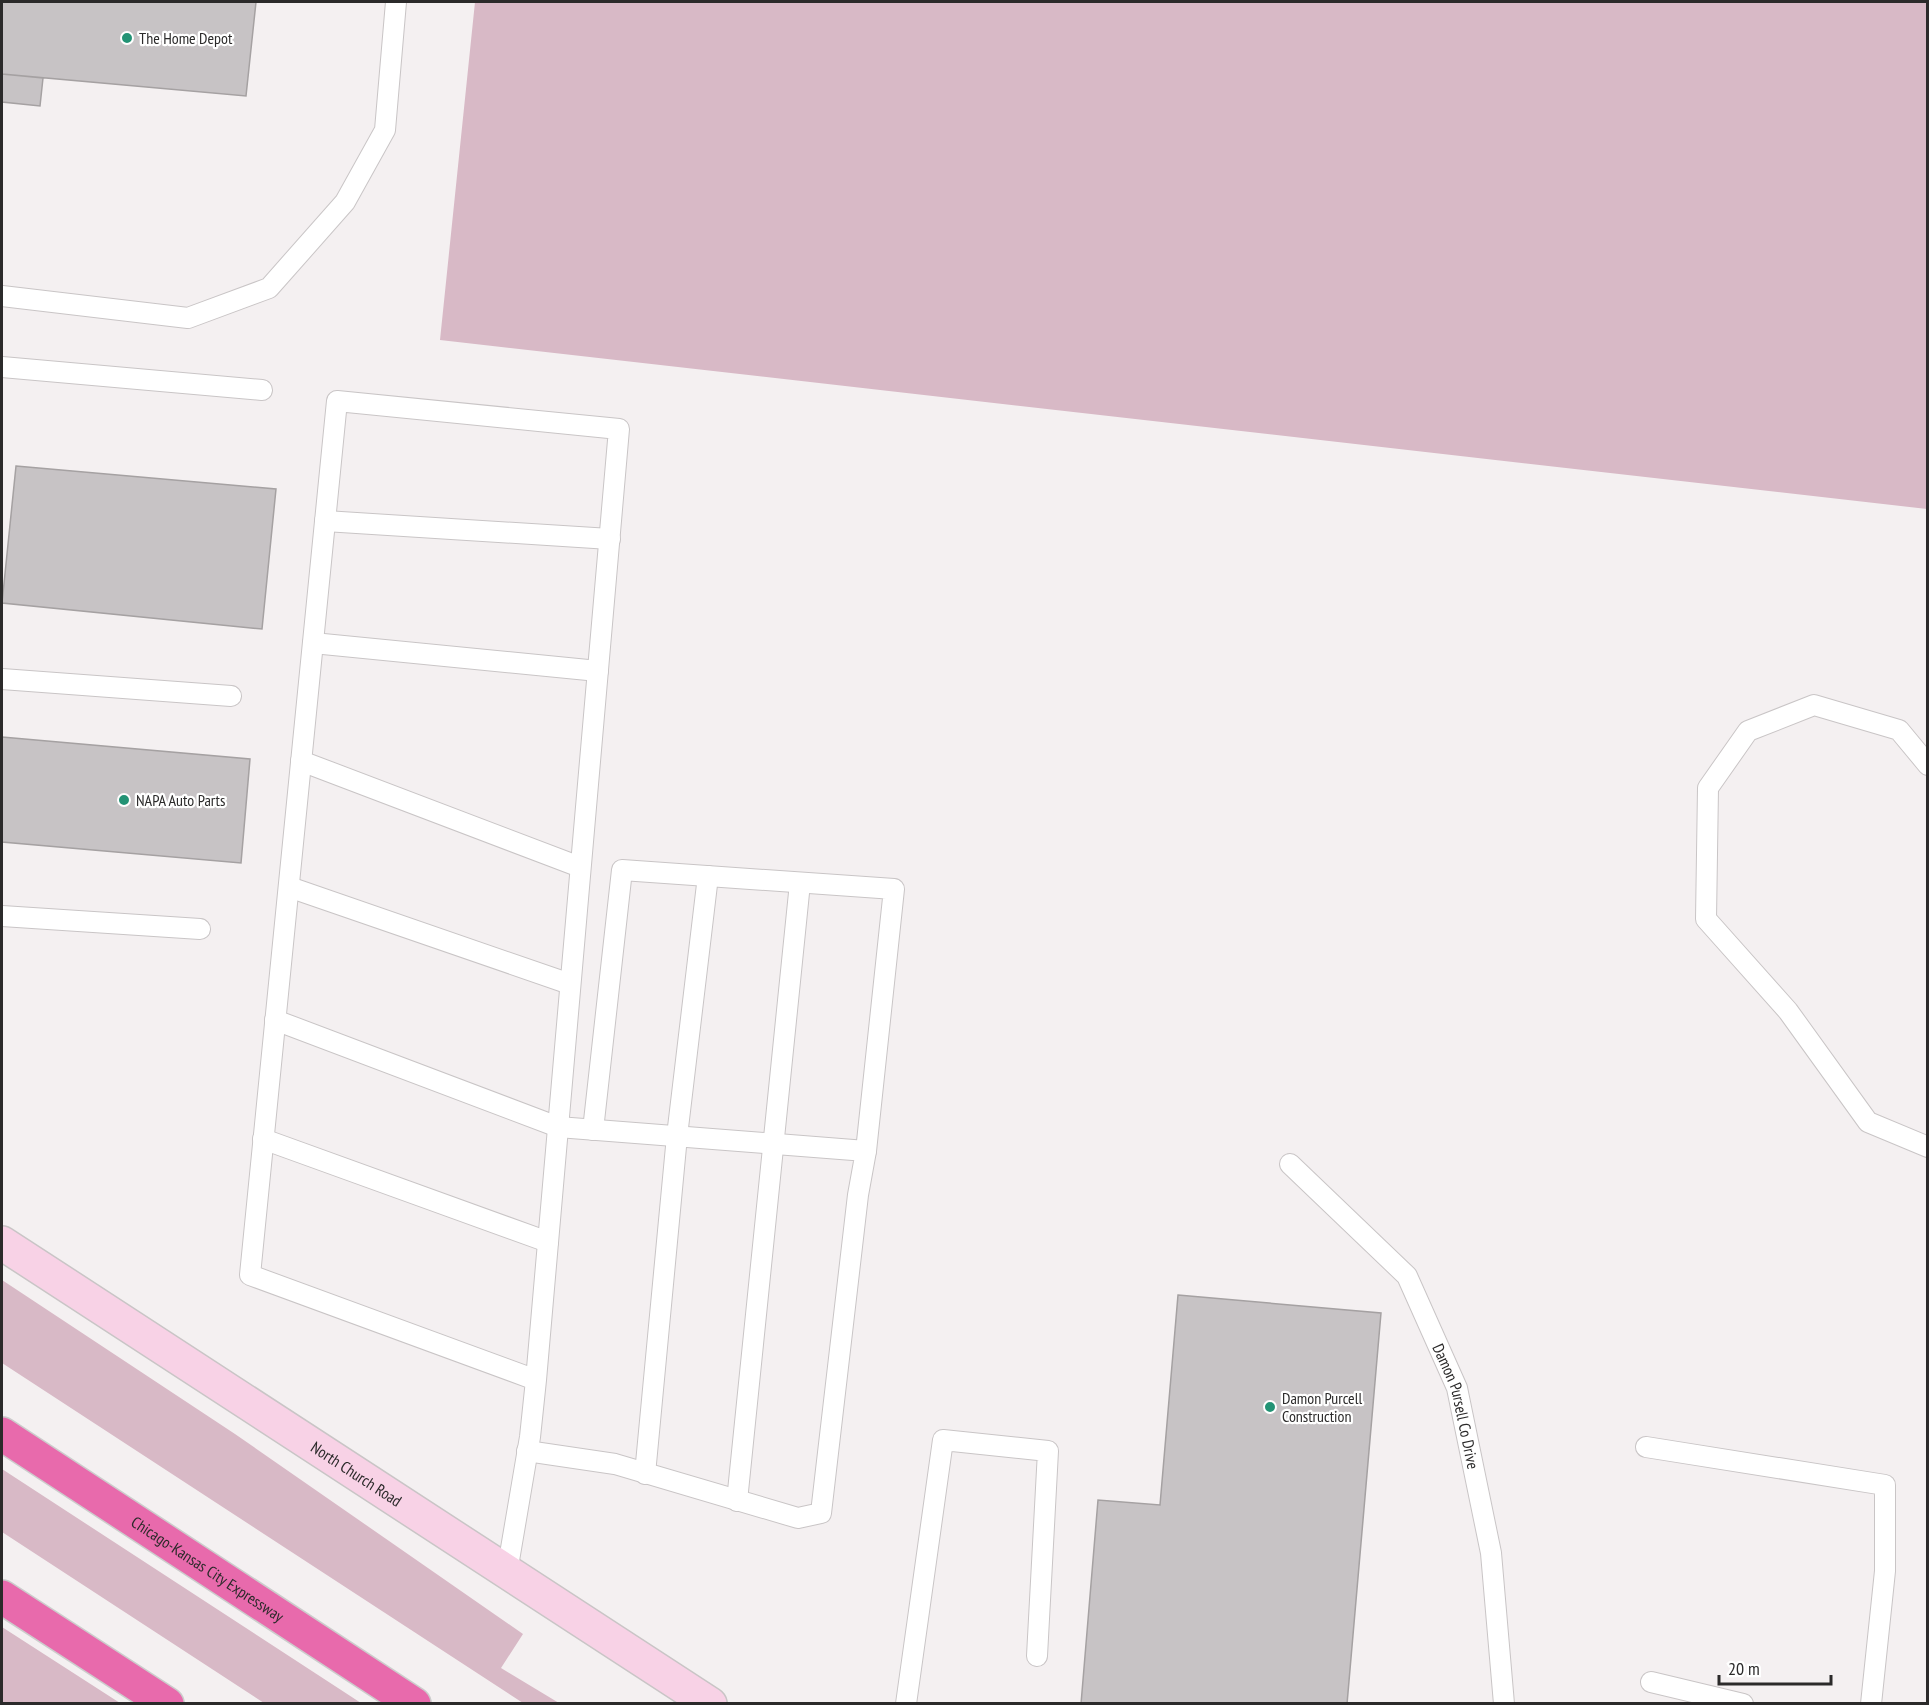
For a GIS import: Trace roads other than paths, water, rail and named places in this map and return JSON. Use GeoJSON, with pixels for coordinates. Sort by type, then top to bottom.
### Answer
{"type":"FeatureCollection","features":[{"type":"Feature","properties":{"kind":"highway","name":"Chicago-Kansas City Expressway"},"geometry":{"type":"LineString","coordinates":[[2,1434],[414,1704]]}},
{"type":"Feature","properties":{"kind":"highway"},"geometry":{"type":"LineString","coordinates":[[2,1597],[167,1704]]}},
{"type":"Feature","properties":{"kind":"main road","name":"North Church Road"},"geometry":{"type":"LineString","coordinates":[[2,1243],[710,1704]]}},
{"type":"Feature","properties":{"kind":"lane"},"geometry":{"type":"LineString","coordinates":[[2,296],[188,318],[269,288],[345,202],[385,130],[396,2]]}},
{"type":"Feature","properties":{"kind":"lane"},"geometry":{"type":"LineString","coordinates":[[2,367],[262,390]]}},
{"type":"Feature","properties":{"kind":"lane"},"geometry":{"type":"LineString","coordinates":[[507,1572],[536,1380],[619,429],[337,401],[250,1275],[536,1380]]}},
{"type":"Feature","properties":{"kind":"lane"},"geometry":{"type":"LineString","coordinates":[[325,521],[610,539]]}},
{"type":"Feature","properties":{"kind":"lane"},"geometry":{"type":"LineString","coordinates":[[313,642],[598,671]]}},
{"type":"Feature","properties":{"kind":"lane"},"geometry":{"type":"LineString","coordinates":[[2,679],[231,696]]}},
{"type":"Feature","properties":{"kind":"lane"},"geometry":{"type":"LineString","coordinates":[[1928,765],[1899,730],[1814,705],[1748,731],[1708,788],[1706,919],[1788,1011],[1868,1122],[1928,1146]]}},
{"type":"Feature","properties":{"kind":"lane"},"geometry":{"type":"LineString","coordinates":[[301,761],[580,867]]}},
{"type":"Feature","properties":{"kind":"lane"},"geometry":{"type":"LineString","coordinates":[[527,1451],[615,1464],[798,1518],[821,1513],[858,1195],[866,1151],[894,889],[622,870],[593,1130]]}},
{"type":"Feature","properties":{"kind":"lane"},"geometry":{"type":"LineString","coordinates":[[645,1473],[677,1136],[708,876]]}},
{"type":"Feature","properties":{"kind":"lane"},"geometry":{"type":"LineString","coordinates":[[737,1501],[800,883]]}},
{"type":"Feature","properties":{"kind":"lane"},"geometry":{"type":"LineString","coordinates":[[289,887],[570,984]]}},
{"type":"Feature","properties":{"kind":"lane"},"geometry":{"type":"LineString","coordinates":[[2,916],[200,928]]}},
{"type":"Feature","properties":{"kind":"lane"},"geometry":{"type":"LineString","coordinates":[[275,1020],[558,1127],[866,1151]]}},
{"type":"Feature","properties":{"kind":"lane"},"geometry":{"type":"LineString","coordinates":[[263,1139],[548,1242]]}},
{"type":"Feature","properties":{"kind":"lane","name":"Damon Pursell Co Drive"},"geometry":{"type":"LineString","coordinates":[[1290,1164],[1407,1276],[1457,1388],[1491,1553],[1504,1704]]}},
{"type":"Feature","properties":{"kind":"lane"},"geometry":{"type":"LineString","coordinates":[[906,1704],[943,1440],[1048,1451],[1037,1656]]}},
{"type":"Feature","properties":{"kind":"lane"},"geometry":{"type":"LineString","coordinates":[[1646,1446],[1886,1485],[1885,1571],[1871,1704]]}},
{"type":"Feature","properties":{"kind":"lane"},"geometry":{"type":"LineString","coordinates":[[1652,1682],[1743,1704]]}},
{"type":"Feature","properties":{"kind":"place","name":"The Home Depot"},"geometry":{"type":"Point","coordinates":[127,38]}},
{"type":"Feature","properties":{"kind":"place","name":"NAPA Auto Parts"},"geometry":{"type":"Point","coordinates":[124,800]}},
{"type":"Feature","properties":{"kind":"place","name":"Damon Purcell Construction"},"geometry":{"type":"Point","coordinates":[1270,1407]}}]}
